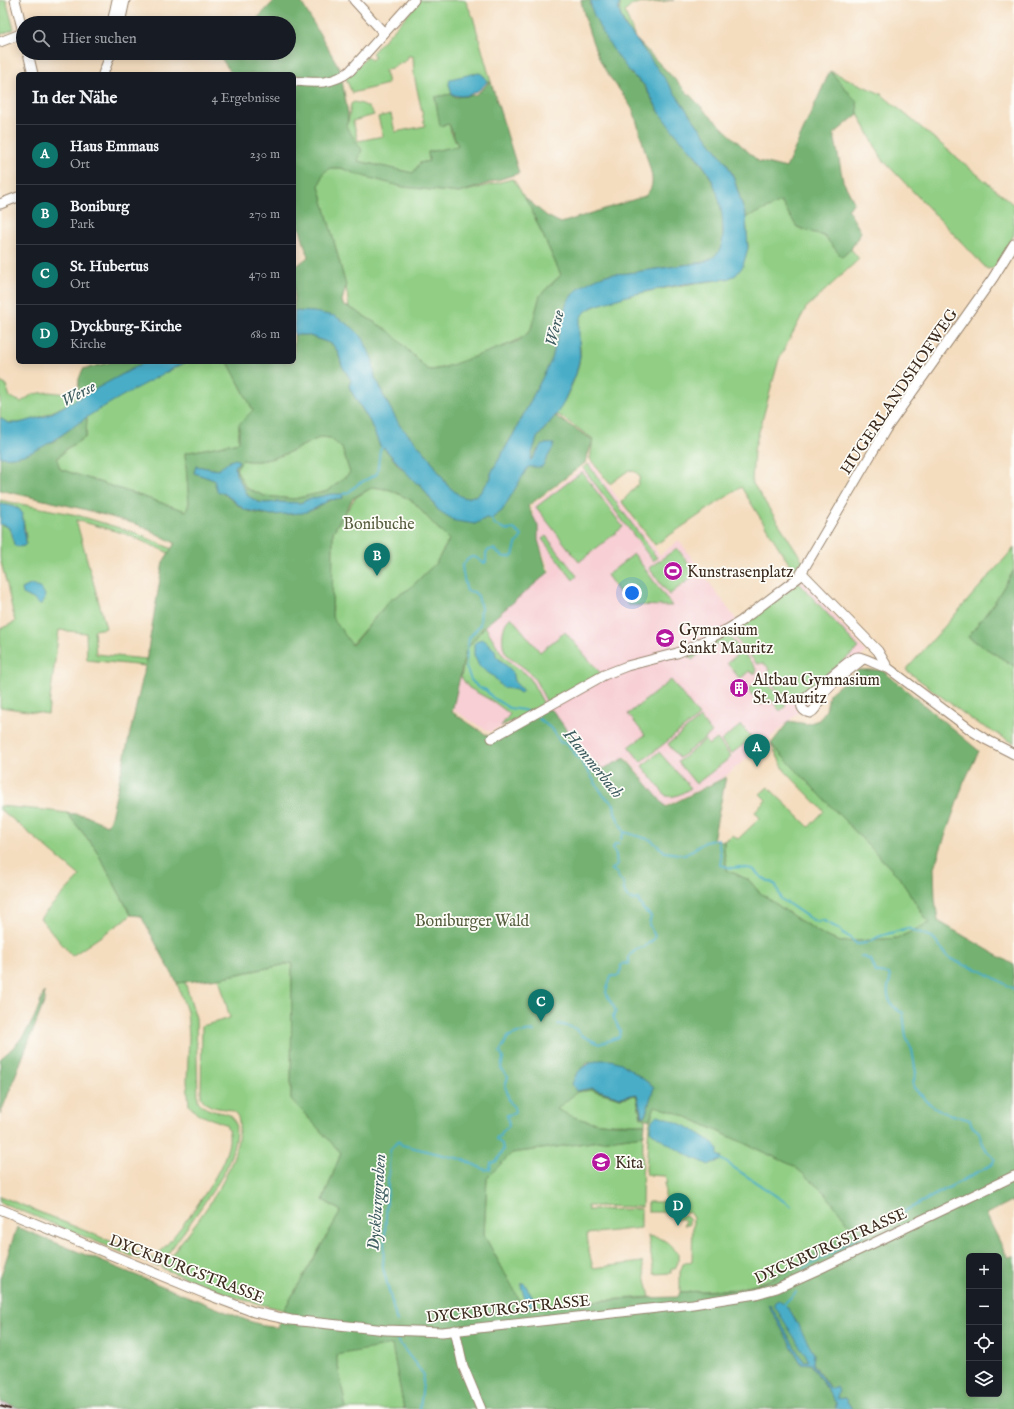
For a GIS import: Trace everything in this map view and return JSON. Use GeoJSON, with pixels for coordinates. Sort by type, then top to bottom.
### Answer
{"type":"FeatureCollection","features":[{"type":"Feature","properties":{"kind":"street"},"geometry":{"type":"LineString","coordinates":[[15,0],[19,16]]}},
{"type":"Feature","properties":{"kind":"street"},"geometry":{"type":"LineString","coordinates":[[114,16],[117,0]]}},
{"type":"Feature","properties":{"kind":"street"},"geometry":{"type":"LineString","coordinates":[[122,16],[125,0]]}},
{"type":"Feature","properties":{"kind":"street"},"geometry":{"type":"LineString","coordinates":[[354,0],[384,33]]}},
{"type":"Feature","properties":{"kind":"street"},"geometry":{"type":"LineString","coordinates":[[296,81],[319,83],[342,77],[350,71],[414,0]]}},
{"type":"Feature","properties":{"kind":"street"},"geometry":{"type":"LineString","coordinates":[[0,42],[16,35]]}},
{"type":"Feature","properties":{"kind":"street"},"geometry":{"type":"LineString","coordinates":[[30,60],[33,72]]}},
{"type":"Feature","properties":{"kind":"street"},"geometry":{"type":"LineString","coordinates":[[104,72],[108,60]]}},
{"type":"Feature","properties":{"kind":"street"},"geometry":{"type":"LineString","coordinates":[[0,204],[16,198]]}},
{"type":"Feature","properties":{"kind":"street","name":"HUGERLANDSHOFWEG"},"geometry":{"type":"LineString","coordinates":[[800,575],[886,429],[993,278],[1014,244]]}},
{"type":"Feature","properties":{"kind":"street"},"geometry":{"type":"LineString","coordinates":[[492,738],[604,675],[627,666],[677,653],[728,629],[741,621],[800,575],[878,651],[888,668]]}},
{"type":"Feature","properties":{"kind":"street"},"geometry":{"type":"LineString","coordinates":[[863,659],[828,688],[814,711],[810,713],[804,710],[802,703],[805,698],[857,657],[863,659],[876,665],[888,668],[971,730],[1014,754]]}},
{"type":"Feature","properties":{"kind":"street","name":"DYCKBURGSTRASSE"},"geometry":{"type":"LineString","coordinates":[[0,1209],[212,1297],[254,1312],[291,1320],[386,1330],[422,1332],[455,1330],[693,1304],[756,1294],[777,1288],[817,1270],[1014,1176]]}},
{"type":"Feature","properties":{"kind":"street"},"geometry":{"type":"LineString","coordinates":[[455,1330],[463,1366],[480,1409]]}},
{"type":"Feature","properties":{"kind":"shaded area","name":"Gymnasium Sankt Mauritz"},"geometry":{"type":"Polygon","coordinates":[[[591,462],[660,555],[679,540],[740,625],[804,581],[866,652],[726,776],[665,806],[626,757],[603,769],[587,756],[549,708],[489,732],[453,710],[466,650],[485,626],[550,571],[538,540],[532,506],[591,462]]]}},
{"type":"Feature","properties":{"kind":"shaded area"},"geometry":{"type":"Polygon","coordinates":[[[0,1402],[23,1409],[0,1409],[0,1402]]]}},
{"type":"Feature","properties":{"kind":"green space"},"geometry":{"type":"Polygon","coordinates":[[[0,0],[6,0],[14,29],[0,35],[0,0]]]}},
{"type":"Feature","properties":{"kind":"green space"},"geometry":{"type":"Polygon","coordinates":[[[275,0],[300,0],[340,69],[348,114],[347,128],[362,150],[358,161],[413,173],[420,163],[429,161],[428,152],[458,146],[449,124],[440,126],[435,97],[451,94],[456,97],[475,95],[489,82],[491,82],[519,173],[459,193],[403,187],[356,174],[341,168],[330,168],[323,173],[319,186],[346,286],[342,301],[344,306],[349,307],[389,331],[427,369],[431,370],[443,368],[518,341],[531,329],[540,295],[561,275],[524,197],[547,216],[561,223],[645,196],[651,188],[651,172],[634,112],[609,76],[595,50],[585,19],[581,0],[591,0],[590,5],[632,75],[643,84],[661,115],[707,171],[718,193],[723,218],[723,238],[720,251],[714,258],[704,262],[623,274],[604,275],[566,305],[552,359],[514,433],[491,473],[491,478],[478,495],[466,498],[460,496],[447,485],[429,457],[400,427],[375,378],[373,361],[314,312],[296,311],[296,266],[308,257],[296,216],[296,72],[231,72],[222,60],[296,60],[296,16],[260,16],[275,0]]]}},
{"type":"Feature","properties":{"kind":"green space"},"geometry":{"type":"Polygon","coordinates":[[[419,0],[465,0],[473,17],[491,82],[487,82],[485,77],[449,84],[452,94],[435,97],[441,126],[449,124],[458,146],[428,152],[429,161],[420,163],[413,173],[358,161],[354,140],[347,128],[351,104],[354,102],[371,109],[374,115],[353,121],[358,141],[383,136],[378,117],[391,114],[395,132],[425,126],[414,75],[413,56],[408,56],[407,60],[385,70],[388,84],[352,93],[346,79],[367,56],[371,60],[375,57],[372,53],[410,12],[419,0]]]}},
{"type":"Feature","properties":{"kind":"green space"},"geometry":{"type":"Polygon","coordinates":[[[621,0],[674,0],[633,4],[625,12],[635,38],[625,25],[621,16],[621,0]]]}},
{"type":"Feature","properties":{"kind":"green space"},"geometry":{"type":"Polygon","coordinates":[[[635,38],[708,114],[758,161],[786,168],[830,71],[857,102],[858,114],[834,134],[843,181],[854,202],[848,210],[861,232],[851,249],[842,257],[824,236],[797,227],[781,202],[746,217],[733,176],[727,164],[635,38]]]}},
{"type":"Feature","properties":{"kind":"green space"},"geometry":{"type":"Polygon","coordinates":[[[830,71],[881,94],[1014,205],[1014,235],[994,268],[987,269],[882,159],[858,114],[857,102],[830,71]]]}},
{"type":"Feature","properties":{"kind":"green space"},"geometry":{"type":"Polygon","coordinates":[[[330,168],[341,168],[356,174],[403,187],[459,193],[512,179],[514,180],[530,207],[561,275],[540,297],[534,321],[527,334],[511,343],[484,354],[434,370],[429,370],[389,331],[349,307],[346,286],[319,186],[323,173],[330,168]]]}},
{"type":"Feature","properties":{"kind":"green space"},"geometry":{"type":"Polygon","coordinates":[[[781,202],[797,227],[824,236],[842,257],[851,249],[859,259],[806,308],[779,359],[754,450],[752,482],[803,561],[793,570],[741,487],[655,545],[622,502],[638,484],[640,477],[636,472],[629,470],[610,484],[590,459],[593,439],[560,416],[555,416],[563,403],[579,366],[580,353],[578,326],[581,316],[590,309],[605,302],[626,296],[695,283],[727,279],[748,248],[746,217],[781,202]]]}},
{"type":"Feature","properties":{"kind":"green space","name":"Boniburger Wald"},"geometry":{"type":"Polygon","coordinates":[[[296,335],[307,335],[332,344],[338,352],[342,366],[351,380],[349,386],[351,391],[370,422],[380,446],[385,449],[400,467],[420,484],[438,510],[474,524],[486,518],[491,519],[502,511],[528,466],[550,444],[546,444],[537,450],[533,458],[530,460],[537,438],[555,416],[593,440],[585,463],[528,506],[538,526],[538,540],[546,567],[549,572],[485,626],[466,650],[452,712],[488,736],[548,709],[553,711],[586,757],[603,769],[625,758],[666,807],[726,777],[713,840],[724,841],[727,870],[749,880],[759,892],[799,920],[827,937],[841,942],[898,938],[929,923],[898,876],[771,744],[789,721],[807,724],[819,720],[826,710],[829,694],[858,670],[882,670],[979,751],[964,782],[934,868],[935,899],[938,921],[1014,965],[1014,1204],[1012,1201],[986,1214],[1008,1258],[1014,1255],[1014,1409],[852,1409],[845,1398],[837,1399],[813,1363],[814,1354],[786,1306],[809,1361],[804,1361],[800,1356],[770,1305],[768,1305],[801,1363],[811,1364],[836,1403],[836,1409],[404,1409],[392,1345],[336,1355],[346,1409],[23,1409],[0,1402],[0,1278],[17,1227],[246,1320],[265,1326],[278,1328],[284,1310],[341,1211],[323,1200],[341,1153],[291,1099],[292,963],[219,978],[177,983],[141,916],[131,915],[95,848],[67,813],[84,815],[107,825],[111,817],[145,667],[163,562],[175,543],[139,525],[83,509],[0,490],[0,457],[13,457],[54,441],[87,416],[86,437],[66,449],[57,459],[60,469],[186,511],[189,503],[185,453],[239,442],[239,424],[253,410],[229,364],[296,364],[296,335]],[[321,437],[293,451],[273,458],[252,461],[242,460],[236,469],[246,488],[265,496],[294,499],[328,491],[350,473],[342,448],[330,438],[321,437]],[[239,461],[218,470],[196,466],[194,473],[215,480],[217,491],[226,495],[240,507],[255,513],[272,515],[299,513],[315,509],[330,500],[343,498],[320,497],[309,499],[300,503],[258,502],[248,496],[236,474],[235,467],[239,461]],[[373,487],[353,498],[333,532],[332,617],[352,645],[390,600],[409,589],[436,563],[449,540],[414,502],[391,490],[373,487]],[[587,1063],[575,1076],[592,1088],[620,1097],[637,1094],[642,1116],[645,1116],[654,1087],[621,1063],[587,1063]],[[592,1090],[577,1092],[557,1109],[579,1119],[600,1123],[645,1124],[644,1135],[512,1153],[487,1178],[484,1235],[524,1308],[640,1298],[678,1297],[680,1292],[738,1290],[768,1281],[853,1230],[825,1193],[794,1166],[680,1114],[655,1106],[650,1120],[641,1117],[636,1095],[620,1098],[592,1090]]]}},
{"type":"Feature","properties":{"kind":"green space"},"geometry":{"type":"Polygon","coordinates":[[[104,364],[141,364],[87,394],[78,391],[79,379],[83,369],[104,364]]]}},
{"type":"Feature","properties":{"kind":"green space"},"geometry":{"type":"Polygon","coordinates":[[[182,364],[229,364],[253,410],[239,424],[239,442],[185,453],[189,503],[186,511],[60,469],[57,460],[66,449],[86,437],[87,416],[122,395],[182,364]]]}},
{"type":"Feature","properties":{"kind":"green space"},"geometry":{"type":"Polygon","coordinates":[[[0,382],[6,385],[10,397],[21,402],[33,394],[48,392],[69,394],[78,391],[87,394],[43,416],[18,423],[7,422],[0,418],[0,382]]]}},
{"type":"Feature","properties":{"kind":"green space"},"geometry":{"type":"Polygon","coordinates":[[[321,437],[331,438],[342,448],[350,473],[328,491],[294,499],[264,496],[246,488],[236,469],[242,460],[252,461],[273,458],[293,451],[321,437]]]}},
{"type":"Feature","properties":{"kind":"green space"},"geometry":{"type":"Polygon","coordinates":[[[588,464],[657,558],[653,561],[583,468],[588,464]]]}},
{"type":"Feature","properties":{"kind":"green space"},"geometry":{"type":"Polygon","coordinates":[[[582,472],[623,527],[579,562],[536,507],[582,472]]]}},
{"type":"Feature","properties":{"kind":"green space","name":"Bonibuche"},"geometry":{"type":"Polygon","coordinates":[[[373,487],[391,490],[414,502],[449,540],[436,563],[409,589],[390,600],[350,646],[332,618],[333,532],[355,498],[373,487]]]}},
{"type":"Feature","properties":{"kind":"green space"},"geometry":{"type":"Polygon","coordinates":[[[0,500],[77,515],[136,533],[172,549],[169,553],[126,534],[76,520],[106,628],[94,630],[96,654],[146,659],[145,666],[87,660],[86,633],[59,630],[48,714],[0,707],[0,629],[15,622],[0,559],[0,524],[8,527],[17,547],[24,546],[26,541],[23,520],[19,509],[13,506],[0,504],[0,500]]]}},
{"type":"Feature","properties":{"kind":"green space"},"geometry":{"type":"Polygon","coordinates":[[[546,536],[577,576],[573,580],[542,539],[546,536]]]}},
{"type":"Feature","properties":{"kind":"green space","name":"Kunstrasenplatz"},"geometry":{"type":"Polygon","coordinates":[[[677,548],[696,574],[669,595],[649,568],[677,548]]]}},
{"type":"Feature","properties":{"kind":"green space"},"geometry":{"type":"Polygon","coordinates":[[[1014,548],[1014,570],[992,606],[968,637],[1014,666],[1014,743],[975,722],[906,670],[1014,548]]]}},
{"type":"Feature","properties":{"kind":"green space"},"geometry":{"type":"Polygon","coordinates":[[[634,554],[672,606],[628,605],[607,575],[634,554]]]}},
{"type":"Feature","properties":{"kind":"green space"},"geometry":{"type":"Polygon","coordinates":[[[1014,570],[1014,666],[968,637],[992,606],[1014,570]]]}},
{"type":"Feature","properties":{"kind":"green space"},"geometry":{"type":"Polygon","coordinates":[[[799,583],[859,648],[795,699],[791,694],[784,694],[775,687],[767,677],[769,673],[768,667],[763,663],[757,664],[734,636],[734,629],[799,583]]]}},
{"type":"Feature","properties":{"kind":"green space"},"geometry":{"type":"Polygon","coordinates":[[[511,617],[540,652],[565,632],[602,675],[548,704],[531,674],[510,658],[504,649],[503,633],[506,623],[511,617]]]}},
{"type":"Feature","properties":{"kind":"green space"},"geometry":{"type":"Polygon","coordinates":[[[485,626],[502,654],[530,678],[545,706],[501,726],[510,714],[494,702],[469,688],[461,677],[466,650],[485,626]],[[495,650],[494,667],[496,679],[503,687],[509,689],[514,681],[512,674],[508,667],[496,656],[495,650]]]}},
{"type":"Feature","properties":{"kind":"green space"},"geometry":{"type":"Polygon","coordinates":[[[726,632],[754,666],[756,673],[749,671],[740,679],[727,663],[736,656],[726,643],[721,647],[717,643],[709,649],[705,643],[726,632]]]}},
{"type":"Feature","properties":{"kind":"green space"},"geometry":{"type":"Polygon","coordinates":[[[700,645],[704,650],[692,660],[685,652],[700,645]]]}},
{"type":"Feature","properties":{"kind":"green space"},"geometry":{"type":"Polygon","coordinates":[[[758,676],[763,677],[786,706],[780,711],[770,698],[761,705],[748,689],[759,682],[757,679],[758,676]]]}},
{"type":"Feature","properties":{"kind":"green space"},"geometry":{"type":"Polygon","coordinates":[[[671,680],[699,716],[641,762],[629,747],[645,735],[628,714],[671,680]]]}},
{"type":"Feature","properties":{"kind":"green space"},"geometry":{"type":"Polygon","coordinates":[[[700,718],[712,733],[679,758],[668,744],[700,718]]]}},
{"type":"Feature","properties":{"kind":"green space"},"geometry":{"type":"Polygon","coordinates":[[[741,725],[752,738],[731,754],[721,741],[741,725]]]}},
{"type":"Feature","properties":{"kind":"green space"},"geometry":{"type":"Polygon","coordinates":[[[717,739],[731,757],[696,784],[678,762],[705,740],[709,745],[717,739]]]}},
{"type":"Feature","properties":{"kind":"green space"},"geometry":{"type":"Polygon","coordinates":[[[771,744],[898,876],[929,923],[898,938],[841,942],[827,937],[799,920],[759,892],[749,880],[727,870],[724,841],[733,835],[738,839],[760,818],[755,812],[766,800],[760,794],[768,787],[809,827],[824,811],[785,771],[771,744]]]}},
{"type":"Feature","properties":{"kind":"green space"},"geometry":{"type":"Polygon","coordinates":[[[659,752],[691,788],[676,796],[666,796],[642,766],[659,752]]]}},
{"type":"Feature","properties":{"kind":"green space"},"geometry":{"type":"Polygon","coordinates":[[[0,806],[67,813],[95,848],[131,915],[72,956],[40,918],[80,876],[0,810],[0,806]]]}},
{"type":"Feature","properties":{"kind":"green space"},"geometry":{"type":"Polygon","coordinates":[[[292,963],[291,1099],[341,1153],[323,1200],[341,1211],[284,1310],[240,1299],[161,1268],[209,1204],[229,1168],[236,1150],[239,1122],[236,1114],[232,1111],[209,1105],[201,1097],[202,1026],[230,1018],[219,978],[292,963]]]}},
{"type":"Feature","properties":{"kind":"green space"},"geometry":{"type":"Polygon","coordinates":[[[185,982],[196,1018],[198,1101],[208,1109],[231,1116],[236,1125],[236,1131],[232,1153],[225,1171],[158,1267],[0,1202],[0,1196],[154,1259],[175,1235],[213,1181],[228,1147],[229,1133],[226,1125],[197,1114],[189,1105],[187,1081],[189,1036],[187,1012],[177,983],[185,982]]]}},
{"type":"Feature","properties":{"kind":"green space"},"geometry":{"type":"Polygon","coordinates":[[[44,992],[45,1000],[0,1115],[0,1059],[9,1052],[28,1029],[44,992]]]}},
{"type":"Feature","properties":{"kind":"green space"},"geometry":{"type":"Polygon","coordinates":[[[592,1090],[620,1098],[636,1095],[641,1117],[645,1117],[645,1124],[600,1123],[579,1119],[556,1109],[577,1092],[592,1090]]]}},
{"type":"Feature","properties":{"kind":"green space"},"geometry":{"type":"Polygon","coordinates":[[[655,1105],[680,1114],[794,1166],[825,1193],[854,1230],[768,1280],[737,1289],[680,1292],[680,1272],[683,1264],[692,1261],[693,1218],[689,1212],[648,1212],[648,1202],[665,1202],[665,1183],[667,1183],[665,1176],[647,1175],[646,1170],[649,1124],[655,1105]]]}},
{"type":"Feature","properties":{"kind":"green space"},"geometry":{"type":"Polygon","coordinates":[[[643,1135],[642,1207],[587,1206],[588,1210],[641,1209],[641,1228],[587,1234],[593,1268],[642,1262],[650,1297],[573,1302],[524,1308],[484,1235],[487,1178],[512,1153],[643,1135]]]}},
{"type":"Feature","properties":{"kind":"green space"},"geometry":{"type":"Polygon","coordinates":[[[685,1215],[689,1219],[689,1225],[684,1225],[685,1221],[683,1219],[676,1219],[673,1216],[685,1215]]]}},
{"type":"Feature","properties":{"kind":"green space"},"geometry":{"type":"Polygon","coordinates":[[[648,1236],[665,1241],[678,1253],[678,1262],[675,1269],[671,1269],[671,1273],[654,1274],[648,1236]]]}},
{"type":"Feature","properties":{"kind":"green space"},"geometry":{"type":"Polygon","coordinates":[[[392,1344],[404,1409],[346,1409],[336,1355],[392,1344]]]}},
{"type":"Feature","properties":{"kind":"water"},"geometry":{"type":"Polygon","coordinates":[[[591,0],[621,0],[618,8],[624,25],[727,164],[733,176],[746,217],[748,248],[743,266],[736,275],[727,279],[683,284],[630,295],[595,306],[582,315],[579,324],[580,357],[576,374],[562,406],[537,438],[530,460],[545,444],[554,444],[542,467],[528,467],[502,511],[491,519],[486,518],[475,524],[455,521],[438,510],[420,484],[416,483],[385,449],[380,446],[370,422],[351,391],[349,386],[351,380],[342,366],[338,352],[332,344],[307,335],[296,335],[296,311],[314,312],[335,316],[353,328],[363,338],[373,361],[375,378],[400,426],[429,457],[447,485],[460,496],[466,498],[478,495],[491,478],[491,473],[514,433],[552,359],[566,305],[572,295],[592,281],[606,275],[704,262],[717,254],[722,242],[723,223],[719,200],[711,178],[698,159],[666,122],[644,85],[631,73],[620,59],[599,27],[591,7],[591,0]]]}},
{"type":"Feature","properties":{"kind":"water"},"geometry":{"type":"Polygon","coordinates":[[[480,73],[485,77],[487,82],[476,92],[462,96],[452,94],[449,84],[450,79],[480,73]]]}},
{"type":"Feature","properties":{"kind":"water"},"geometry":{"type":"Polygon","coordinates":[[[141,364],[182,364],[111,403],[40,448],[27,454],[13,457],[0,457],[0,418],[8,423],[19,423],[46,416],[141,364]]]}},
{"type":"Feature","properties":{"kind":"water"},"geometry":{"type":"Polygon","coordinates":[[[235,459],[239,461],[235,467],[236,474],[248,496],[258,502],[300,503],[309,499],[331,494],[343,494],[343,498],[329,500],[316,508],[303,513],[272,515],[245,510],[225,494],[217,491],[214,480],[194,473],[196,466],[218,470],[235,459]]]}},
{"type":"Feature","properties":{"kind":"water"},"geometry":{"type":"Polygon","coordinates":[[[0,504],[18,508],[22,513],[26,544],[22,547],[14,545],[12,534],[8,527],[0,524],[0,504]]]}},
{"type":"Feature","properties":{"kind":"water"},"geometry":{"type":"Polygon","coordinates":[[[30,585],[41,589],[45,594],[44,601],[41,604],[23,594],[22,589],[30,585]]]}},
{"type":"Feature","properties":{"kind":"water"},"geometry":{"type":"Polygon","coordinates":[[[483,639],[495,650],[496,656],[512,671],[514,681],[523,691],[520,693],[516,690],[502,687],[494,677],[479,666],[474,655],[474,644],[478,640],[483,639]]]}},
{"type":"Feature","properties":{"kind":"water"},"geometry":{"type":"Polygon","coordinates":[[[599,1060],[611,1060],[621,1063],[654,1087],[645,1116],[642,1116],[637,1094],[620,1097],[592,1088],[576,1091],[572,1084],[576,1075],[582,1068],[599,1060]]]}},
{"type":"Feature","properties":{"kind":"water"},"geometry":{"type":"Polygon","coordinates":[[[658,1115],[681,1124],[713,1143],[718,1148],[718,1155],[722,1157],[720,1161],[709,1165],[663,1141],[650,1130],[653,1119],[658,1115]]]}},
{"type":"Feature","properties":{"kind":"water"},"geometry":{"type":"Polygon","coordinates":[[[522,1283],[524,1283],[537,1303],[535,1305],[524,1304],[524,1295],[521,1286],[522,1283]]]}},
{"type":"Feature","properties":{"kind":"water"},"geometry":{"type":"Polygon","coordinates":[[[778,1300],[791,1312],[814,1354],[813,1364],[829,1388],[831,1389],[837,1387],[839,1392],[837,1399],[845,1398],[852,1409],[836,1409],[836,1403],[811,1364],[801,1363],[768,1305],[770,1305],[800,1356],[804,1361],[809,1361],[774,1305],[774,1303],[778,1300]]]}},
{"type":"Feature","properties":{"kind":"waterway"},"geometry":{"type":"LineString","coordinates":[[343,494],[349,492],[358,484],[377,474],[380,450],[383,446]]}},
{"type":"Feature","properties":{"kind":"waterway","name":"Hammerbach"},"geometry":{"type":"LineString","coordinates":[[490,516],[495,525],[508,530],[514,529],[522,536],[516,544],[513,556],[504,557],[494,549],[489,550],[486,553],[486,562],[484,563],[475,557],[471,557],[462,566],[467,591],[474,592],[478,596],[481,608],[480,625],[469,638],[466,667],[471,680],[478,687],[486,690],[492,697],[509,708],[528,712]]}},
{"type":"Feature","properties":{"kind":"waterway","name":"Hammerbach"},"geometry":{"type":"LineString","coordinates":[[538,718],[553,730],[560,742],[567,744],[581,761],[604,796],[614,804],[615,813],[624,832],[651,840],[665,852],[685,855],[705,842],[718,839],[721,859],[720,865],[732,868],[740,867],[753,869],[761,877],[776,885],[781,899],[812,920],[817,922],[822,920],[839,929],[857,944],[866,943],[878,937],[907,928],[932,937],[949,958],[980,970],[1014,989]]}},
{"type":"Feature","properties":{"kind":"waterway","name":"Hammerbach"},"geometry":{"type":"LineString","coordinates":[[621,839],[624,832]]}},
{"type":"Feature","properties":{"kind":"waterway","name":"Dyckburggraben"},"geometry":{"type":"LineString","coordinates":[[558,1024],[572,1027],[581,1035],[599,1044],[619,1037],[620,1031],[613,1016],[616,1011],[606,992],[611,976],[618,976],[621,965],[624,963],[629,963],[629,956],[638,948],[644,947],[654,939],[655,936],[649,925],[651,916],[642,908],[639,903],[639,899],[634,900],[626,896],[623,882],[619,879],[617,873],[612,870],[617,866],[616,855],[613,848],[615,844],[619,843]]}},
{"type":"Feature","properties":{"kind":"waterway"},"geometry":{"type":"LineString","coordinates":[[861,956],[871,960],[876,972],[889,974],[890,980],[888,996],[893,1006],[903,1013],[906,1037],[912,1050],[916,1073],[913,1084],[914,1088],[930,1104],[943,1112],[970,1120],[972,1126],[979,1132],[981,1140],[987,1151],[995,1159],[991,1165],[890,1219]]}},
{"type":"Feature","properties":{"kind":"waterway","name":"Dyckburggraben"},"geometry":{"type":"LineString","coordinates":[[383,1266],[390,1150],[398,1141],[402,1145],[462,1159],[485,1170],[490,1169],[491,1163],[497,1161],[503,1150],[502,1144],[496,1139],[497,1137],[501,1136],[502,1132],[509,1126],[507,1115],[513,1114],[515,1111],[509,1100],[505,1087],[508,1077],[501,1069],[503,1058],[500,1052],[508,1037],[517,1033],[534,1031]]}},
{"type":"Feature","properties":{"kind":"waterway"},"geometry":{"type":"LineString","coordinates":[[721,1159],[791,1206]]}},
{"type":"Feature","properties":{"kind":"waterway"},"geometry":{"type":"LineString","coordinates":[[804,1269],[869,1231]]}},
{"type":"Feature","properties":{"kind":"waterway","name":"Dyckburggraben"},"geometry":{"type":"LineString","coordinates":[[383,1268],[397,1322]]}},
{"type":"Feature","properties":{"kind":"waterway"},"geometry":{"type":"LineString","coordinates":[[785,1306],[784,1304],[796,1292]]}},
{"type":"Feature","properties":{"kind":"waterway","name":"Dyckburggraben"},"geometry":{"type":"LineString","coordinates":[[397,1340],[424,1375],[420,1409]]}},
{"type":"Feature","properties":{"kind":"railway"},"geometry":{"type":"LineString","coordinates":[[0,1406],[10,1409]]}},
{"type":"Feature","properties":{"kind":"place","name":"Kunstrasenplatz"},"geometry":{"type":"Point","coordinates":[673,571]}},
{"type":"Feature","properties":{"kind":"place","name":"Boniburg"},"geometry":{"type":"Point","coordinates":[377,576]}},
{"type":"Feature","properties":{"kind":"place","name":"Gymnasium Sankt Mauritz"},"geometry":{"type":"Point","coordinates":[665,638]}},
{"type":"Feature","properties":{"kind":"place","name":"Altbau Gymnasium St. Mauritz"},"geometry":{"type":"Point","coordinates":[739,688]}},
{"type":"Feature","properties":{"kind":"place","name":"Haus Emmaus"},"geometry":{"type":"Point","coordinates":[757,767]}},
{"type":"Feature","properties":{"kind":"place","name":"St. Hubertus"},"geometry":{"type":"Point","coordinates":[541,1022]}},
{"type":"Feature","properties":{"kind":"place","name":"Kita"},"geometry":{"type":"Point","coordinates":[601,1162]}},
{"type":"Feature","properties":{"kind":"place","name":"Dyckburg-Kirche"},"geometry":{"type":"Point","coordinates":[678,1226]}},
{"type":"Feature","properties":{"kind":"water label","name":"Werse"},"geometry":{"type":"Point","coordinates":[554,328]}},
{"type":"Feature","properties":{"kind":"water label","name":"Werse"},"geometry":{"type":"Point","coordinates":[78,393]}}]}
